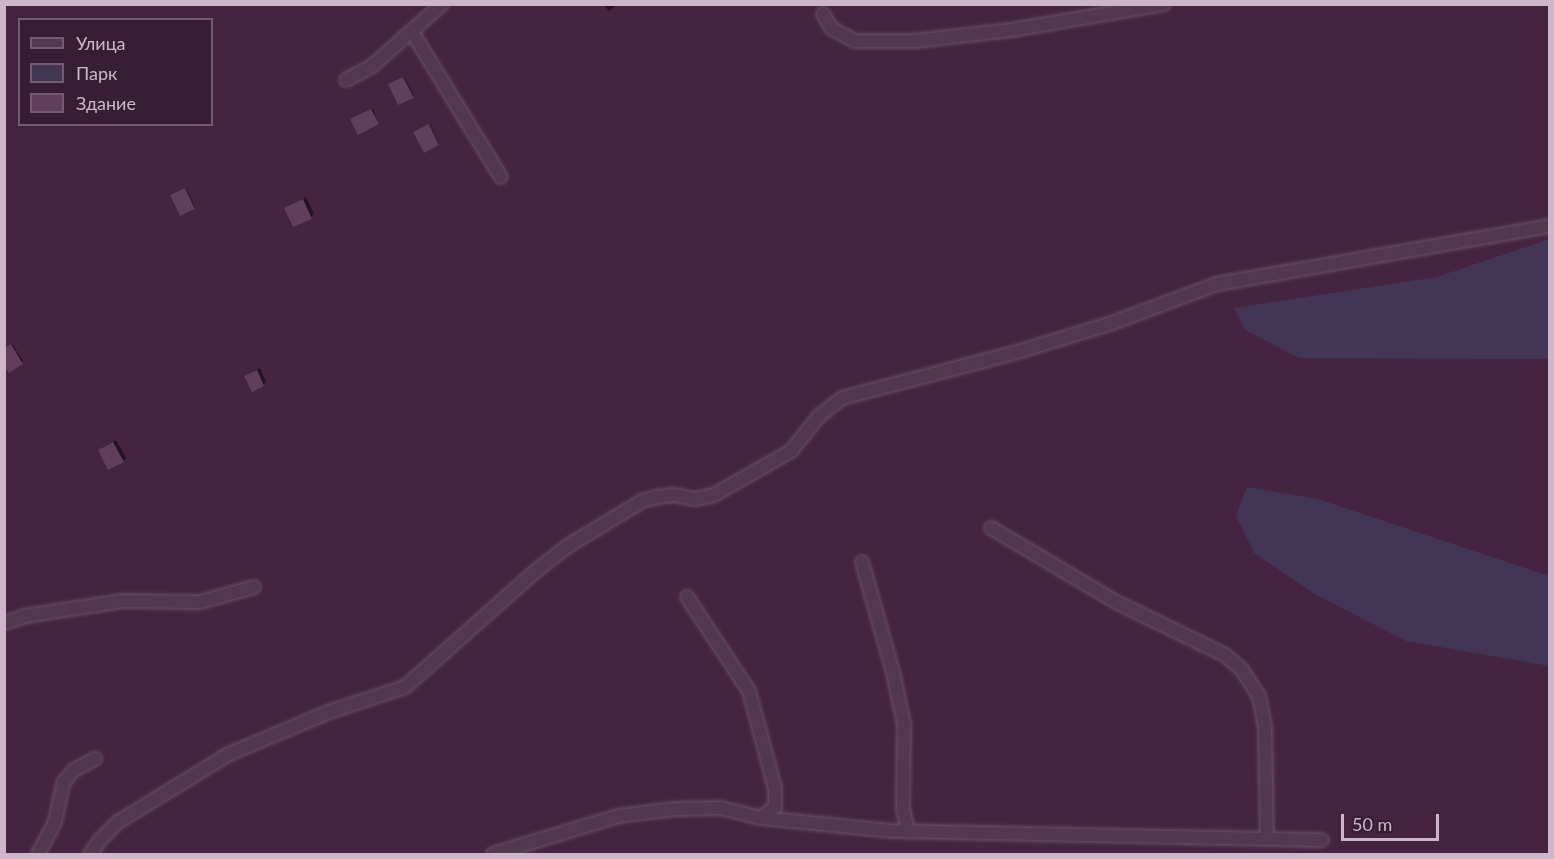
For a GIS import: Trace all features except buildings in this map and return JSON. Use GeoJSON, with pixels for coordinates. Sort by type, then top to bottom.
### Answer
{"type":"FeatureCollection","features":[{"type":"Feature","properties":{"kind":"street"},"geometry":{"type":"LineString","coordinates":[[346,80],[372,66],[442,4]]}},
{"type":"Feature","properties":{"kind":"street"},"geometry":{"type":"LineString","coordinates":[[823,14],[831,28],[854,41],[915,41],[1011,30],[1164,4]]}},
{"type":"Feature","properties":{"kind":"street"},"geometry":{"type":"LineString","coordinates":[[412,32],[501,177]]}},
{"type":"Feature","properties":{"kind":"street"},"geometry":{"type":"LineString","coordinates":[[90,855],[100,840],[118,822],[229,754],[329,712],[405,687],[537,570],[568,546],[642,501],[657,497],[695,499],[714,495],[791,451],[819,416],[842,398],[1014,353],[1112,323],[1217,284],[1550,226]]}},
{"type":"Feature","properties":{"kind":"street"},"geometry":{"type":"LineString","coordinates":[[991,528],[1118,603],[1225,655],[1242,669],[1259,696],[1265,728],[1267,838]]}},
{"type":"Feature","properties":{"kind":"street"},"geometry":{"type":"LineString","coordinates":[[862,562],[893,672],[904,724],[903,809],[908,831]]}},
{"type":"Feature","properties":{"kind":"street"},"geometry":{"type":"LineString","coordinates":[[4,623],[25,616],[123,601],[200,602],[254,587]]}},
{"type":"Feature","properties":{"kind":"street"},"geometry":{"type":"LineString","coordinates":[[687,597],[749,691],[775,788],[775,807],[761,818]]}},
{"type":"Feature","properties":{"kind":"street"},"geometry":{"type":"LineString","coordinates":[[38,855],[56,822],[63,783],[74,770],[95,759]]}},
{"type":"Feature","properties":{"kind":"street"},"geometry":{"type":"LineString","coordinates":[[493,855],[618,816],[675,809],[721,808],[761,818],[908,831],[1322,840]]}},
{"type":"Feature","properties":{"kind":"green space"},"geometry":{"type":"Polygon","coordinates":[[[1549,239],[1549,359],[1299,358],[1245,330],[1234,308],[1437,277],[1549,239]]]}},
{"type":"Feature","properties":{"kind":"green space"},"geometry":{"type":"Polygon","coordinates":[[[1247,487],[1318,499],[1549,576],[1549,666],[1406,641],[1316,595],[1254,553],[1236,516],[1247,487]]]}}]}
